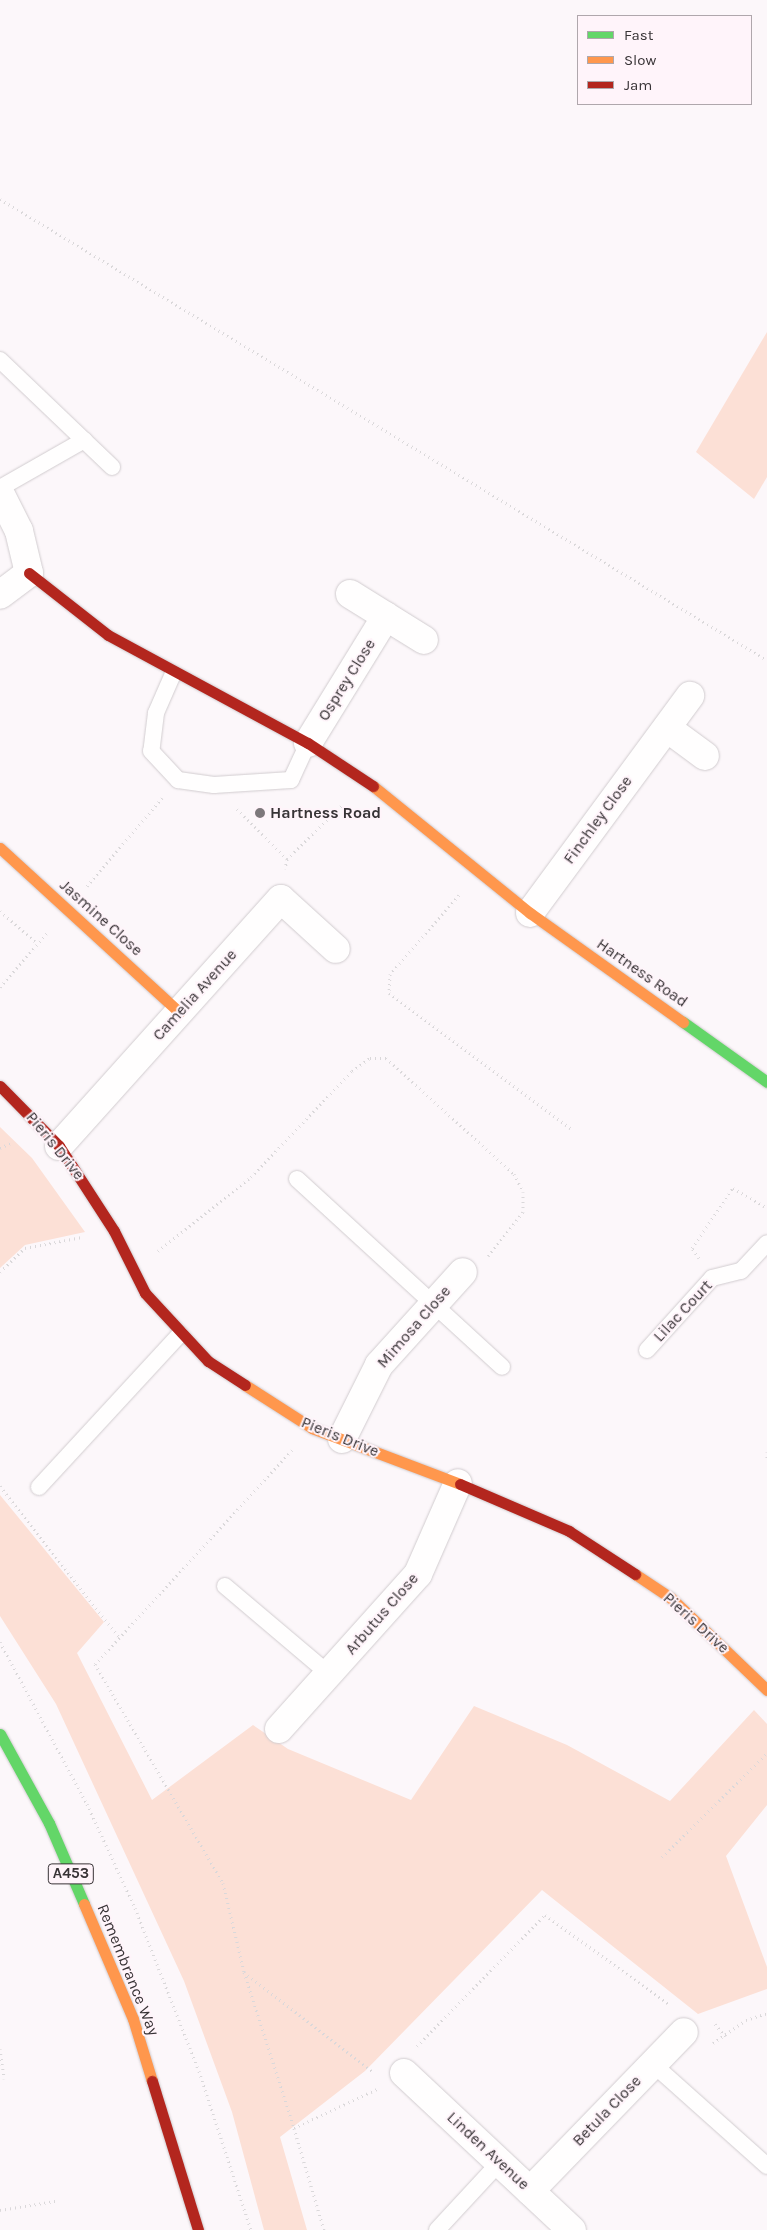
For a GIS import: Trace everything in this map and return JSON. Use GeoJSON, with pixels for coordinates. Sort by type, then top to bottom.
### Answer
{"type":"FeatureCollection","features":[{"type":"Feature","properties":{"kind":"main road","name":"Hartness Road"},"geometry":{"type":"LineString","coordinates":[[28,572],[108,635],[173,674],[308,743],[366,781],[530,913],[767,1082]]}},
{"type":"Feature","properties":{"kind":"main road","name":"Jasmine Close"},"geometry":{"type":"LineString","coordinates":[[0,848],[180,1012]]}},
{"type":"Feature","properties":{"kind":"main road","name":"Pieris Drive"},"geometry":{"type":"LineString","coordinates":[[0,1086],[59,1146],[114,1231],[132,1272],[180,1334],[238,1384],[312,1428],[510,1502],[623,1564],[671,1598],[767,1690]]}},
{"type":"Feature","properties":{"kind":"main road","name":"Remembrance Way"},"geometry":{"type":"LineString","coordinates":[[0,1734],[49,1823],[133,2019],[198,2230]]}},
{"type":"Feature","properties":{"kind":"street"},"geometry":{"type":"LineString","coordinates":[[0,493],[19,531],[28,572],[0,595]]}},
{"type":"Feature","properties":{"kind":"street"},"geometry":{"type":"LineString","coordinates":[[350,594],[424,640]]}},
{"type":"Feature","properties":{"kind":"street","name":"Osprey Close"},"geometry":{"type":"LineString","coordinates":[[308,743],[386,616]]}},
{"type":"Feature","properties":{"kind":"street","name":"Finchley Close"},"geometry":{"type":"LineString","coordinates":[[530,913],[690,696]]}},
{"type":"Feature","properties":{"kind":"street"},"geometry":{"type":"LineString","coordinates":[[667,728],[705,756]]}},
{"type":"Feature","properties":{"kind":"street"},"geometry":{"type":"LineString","coordinates":[[281,899],[336,949]]}},
{"type":"Feature","properties":{"kind":"street","name":"Camelia Avenue"},"geometry":{"type":"LineString","coordinates":[[59,1146],[281,899]]}},
{"type":"Feature","properties":{"kind":"street","name":"Mimosa Close"},"geometry":{"type":"LineString","coordinates":[[342,1439],[379,1364],[463,1272]]}},
{"type":"Feature","properties":{"kind":"street","name":"Arbutus Close"},"geometry":{"type":"LineString","coordinates":[[280,1729],[418,1574],[458,1483]]}},
{"type":"Feature","properties":{"kind":"street","name":"Betula Close"},"geometry":{"type":"LineString","coordinates":[[530,2191],[690,2028]]}},
{"type":"Feature","properties":{"kind":"street","name":"Linden Avenue"},"geometry":{"type":"LineString","coordinates":[[400,2069],[572,2230]]}},
{"type":"Feature","properties":{"kind":"lane"},"geometry":{"type":"LineString","coordinates":[[0,360],[112,467]]}},
{"type":"Feature","properties":{"kind":"lane"},"geometry":{"type":"LineString","coordinates":[[0,488],[84,440]]}},
{"type":"Feature","properties":{"kind":"lane"},"geometry":{"type":"LineString","coordinates":[[173,674],[156,714],[151,751],[178,780],[214,785],[291,780],[308,743]]}},
{"type":"Feature","properties":{"kind":"lane"},"geometry":{"type":"LineString","coordinates":[[297,1179],[502,1366]]}},
{"type":"Feature","properties":{"kind":"lane","name":"Lilac Court"},"geometry":{"type":"LineString","coordinates":[[647,1350],[712,1278],[742,1271],[767,1243]]}},
{"type":"Feature","properties":{"kind":"lane"},"geometry":{"type":"LineString","coordinates":[[39,1487],[180,1334]]}},
{"type":"Feature","properties":{"kind":"lane"},"geometry":{"type":"LineString","coordinates":[[224,1586],[330,1674]]}},
{"type":"Feature","properties":{"kind":"lane"},"geometry":{"type":"LineString","coordinates":[[653,2064],[767,2166]]}},
{"type":"Feature","properties":{"kind":"lane"},"geometry":{"type":"LineString","coordinates":[[437,2230],[500,2162]]}},
{"type":"Feature","properties":{"kind":"path"},"geometry":{"type":"LineString","coordinates":[[0,199],[767,660]]}},
{"type":"Feature","properties":{"kind":"path"},"geometry":{"type":"LineString","coordinates":[[281,899],[287,860],[366,781]]}},
{"type":"Feature","properties":{"kind":"path"},"geometry":{"type":"LineString","coordinates":[[214,785],[287,860]]}},
{"type":"Feature","properties":{"kind":"path"},"geometry":{"type":"LineString","coordinates":[[478,872],[390,974],[389,993],[573,1130]]}},
{"type":"Feature","properties":{"kind":"path"},"geometry":{"type":"LineString","coordinates":[[0,911],[37,944]]}},
{"type":"Feature","properties":{"kind":"path"},"geometry":{"type":"LineString","coordinates":[[132,1272],[251,1177],[352,1071],[370,1058],[386,1058],[514,1174],[522,1192],[523,1212],[514,1228],[475,1269],[463,1272]]}},
{"type":"Feature","properties":{"kind":"path"},"geometry":{"type":"LineString","coordinates":[[712,1278],[692,1248],[733,1188],[767,1208]]}},
{"type":"Feature","properties":{"kind":"path"},"geometry":{"type":"LineString","coordinates":[[0,1272],[25,1248],[114,1231]]}},
{"type":"Feature","properties":{"kind":"path"},"geometry":{"type":"LineString","coordinates":[[312,1428],[95,1664],[223,1883],[244,1972],[294,2128],[324,2230]]}},
{"type":"Feature","properties":{"kind":"path"},"geometry":{"type":"LineString","coordinates":[[0,1486],[119,1637]]}},
{"type":"Feature","properties":{"kind":"path"},"geometry":{"type":"LineString","coordinates":[[0,1642],[87,1804],[135,1908],[193,2053],[251,2230]]}},
{"type":"Feature","properties":{"kind":"path"},"geometry":{"type":"LineString","coordinates":[[662,1857],[767,1753]]}},
{"type":"Feature","properties":{"kind":"path"},"geometry":{"type":"LineString","coordinates":[[294,2128],[373,2093],[400,2069],[545,1915],[690,2028],[714,2044],[746,2020],[767,2013]]}},
{"type":"Feature","properties":{"kind":"path"},"geometry":{"type":"LineString","coordinates":[[244,1972],[377,2074]]}},
{"type":"Feature","properties":{"kind":"path"},"geometry":{"type":"LineString","coordinates":[[0,2049],[4,2078]]}},
{"type":"Feature","properties":{"kind":"path"},"geometry":{"type":"LineString","coordinates":[[0,2210],[55,2201]]}},
{"type":"Feature","properties":{"kind":"shaded area"},"geometry":{"type":"Polygon","coordinates":[[[767,332],[767,477],[754,499],[696,452],[767,332]]]}},
{"type":"Feature","properties":{"kind":"shaded area"},"geometry":{"type":"Polygon","coordinates":[[[0,1127],[32,1158],[85,1232],[25,1245],[0,1268],[0,1127]]]}},
{"type":"Feature","properties":{"kind":"shaded area"},"geometry":{"type":"Polygon","coordinates":[[[0,1495],[104,1622],[77,1653],[152,1800],[253,1725],[288,1749],[411,1800],[474,1706],[567,1745],[670,1801],[754,1710],[767,1724],[767,1805],[726,1856],[767,1967],[767,1989],[698,2014],[542,1890],[365,2071],[280,2137],[307,2230],[264,2230],[232,2112],[184,1981],[56,1704],[0,1616],[0,1495]]]}},
{"type":"Feature","properties":{"kind":"traffic: fast"},"geometry":{"type":"LineString","coordinates":[[683,1022],[767,1082]]}},
{"type":"Feature","properties":{"kind":"traffic: fast"},"geometry":{"type":"LineString","coordinates":[[0,1734],[49,1823],[84,1904]]}},
{"type":"Feature","properties":{"kind":"traffic: slow"},"geometry":{"type":"LineString","coordinates":[[373,786],[530,913],[683,1022]]}},
{"type":"Feature","properties":{"kind":"traffic: slow"},"geometry":{"type":"LineString","coordinates":[[0,848],[179,1012]]}},
{"type":"Feature","properties":{"kind":"traffic: slow"},"geometry":{"type":"LineString","coordinates":[[245,1385],[312,1428],[460,1484]]}},
{"type":"Feature","properties":{"kind":"traffic: slow"},"geometry":{"type":"LineString","coordinates":[[635,1574],[671,1598],[767,1690]]}},
{"type":"Feature","properties":{"kind":"traffic: slow"},"geometry":{"type":"LineString","coordinates":[[84,1904],[133,2019],[152,2081]]}},
{"type":"Feature","properties":{"kind":"traffic: jam"},"geometry":{"type":"LineString","coordinates":[[29,573],[108,635],[308,743],[373,786]]}},
{"type":"Feature","properties":{"kind":"traffic: jam"},"geometry":{"type":"LineString","coordinates":[[0,1086],[59,1146],[114,1231],[145,1293],[208,1361],[245,1385]]}},
{"type":"Feature","properties":{"kind":"traffic: jam"},"geometry":{"type":"LineString","coordinates":[[460,1484],[569,1531],[635,1574]]}},
{"type":"Feature","properties":{"kind":"traffic: jam"},"geometry":{"type":"LineString","coordinates":[[152,2081],[198,2230]]}},
{"type":"Feature","properties":{"kind":"place","name":"Hartness Road"},"geometry":{"type":"Point","coordinates":[260,813]}}]}
